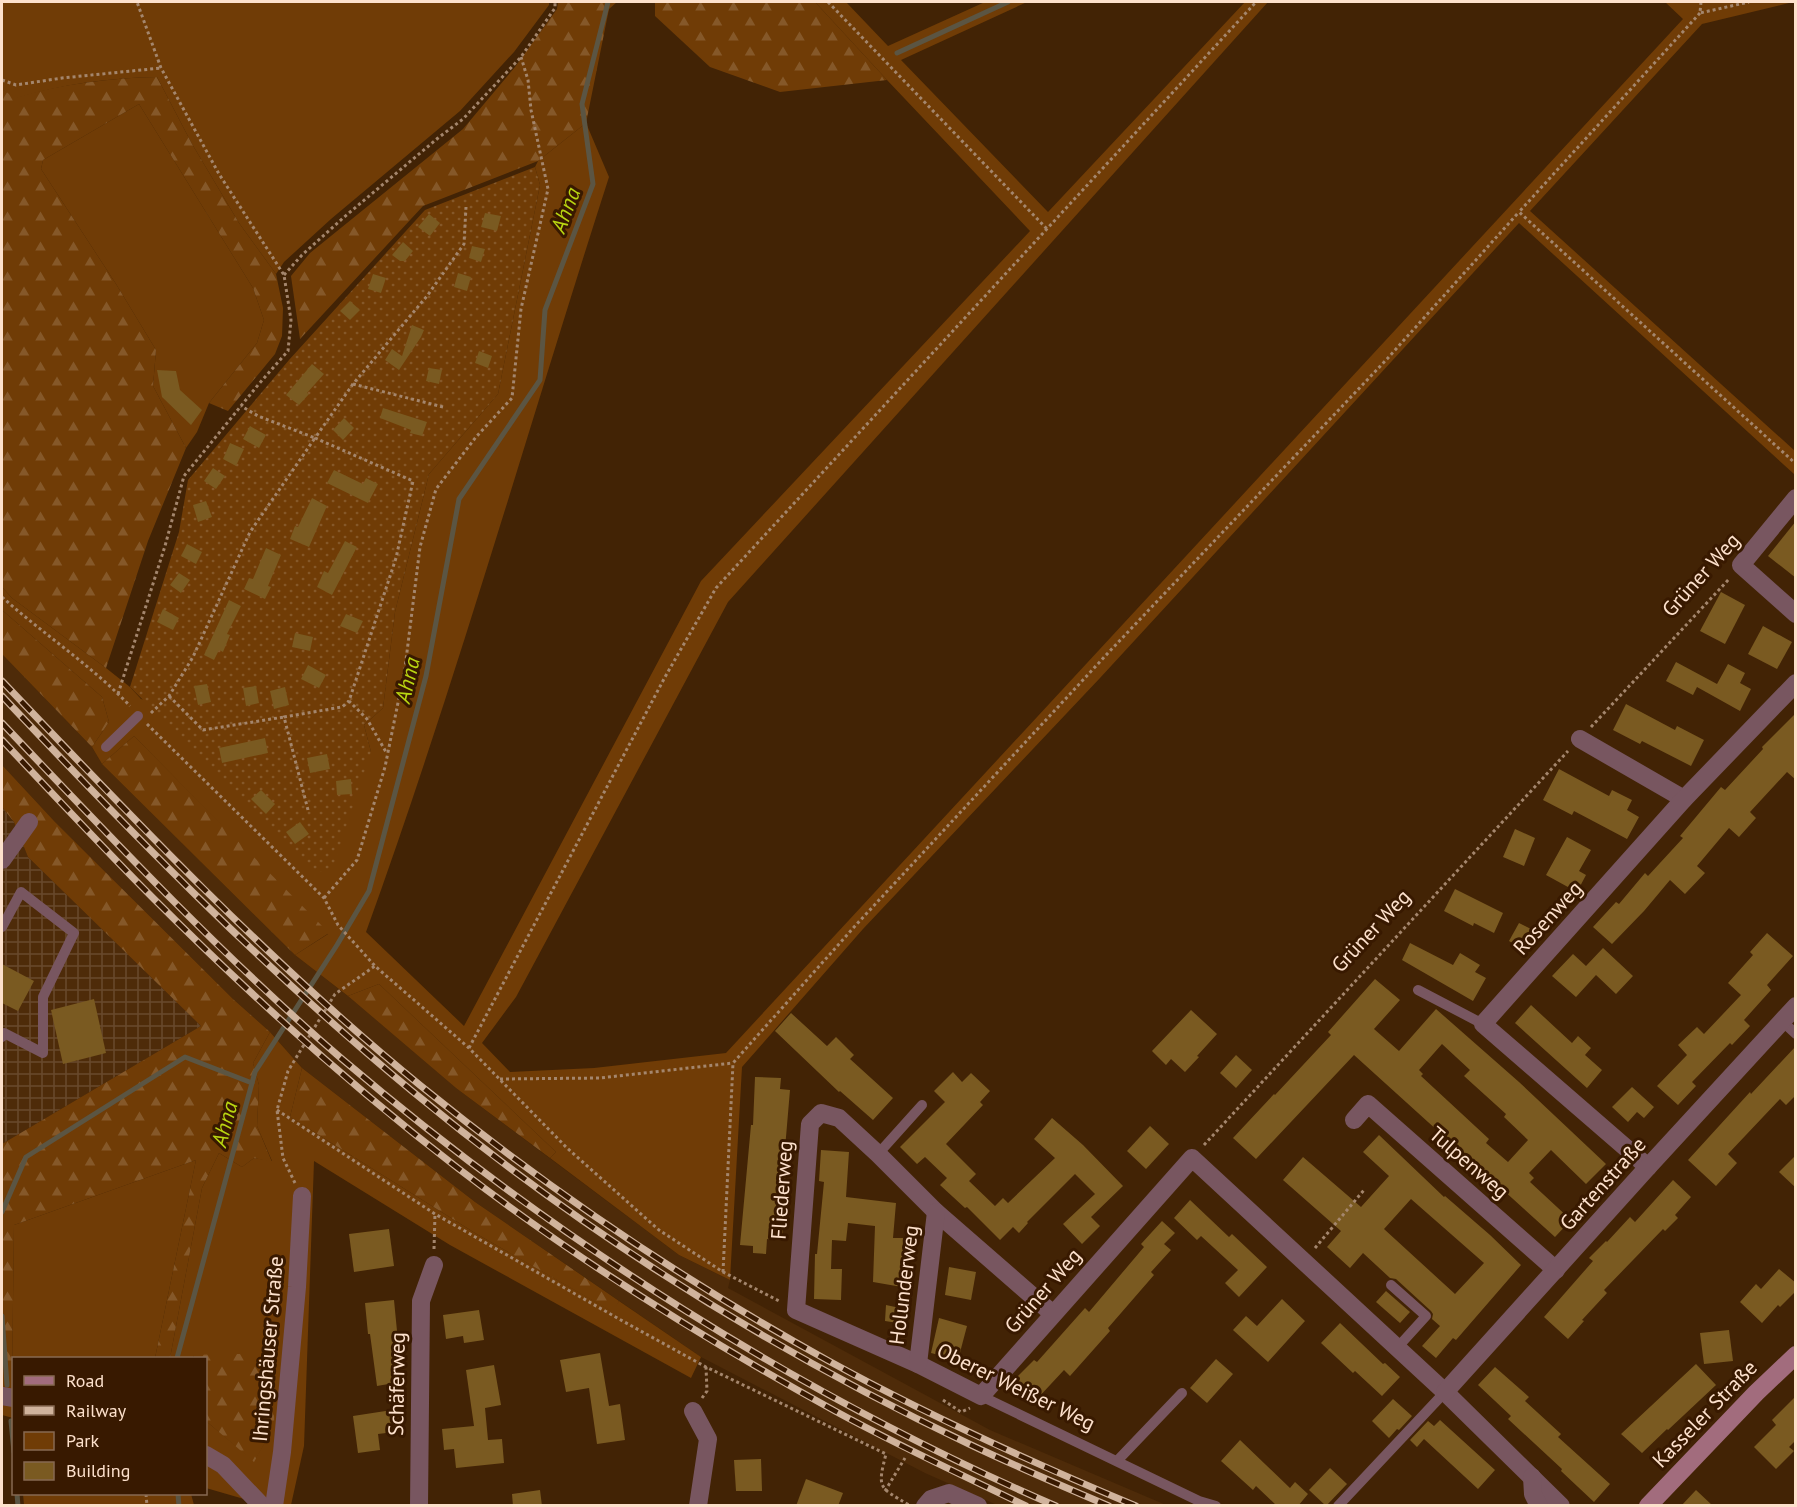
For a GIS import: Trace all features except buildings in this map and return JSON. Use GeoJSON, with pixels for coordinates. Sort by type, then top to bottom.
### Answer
{"type":"FeatureCollection","features":[{"type":"Feature","properties":{"kind":"main road","name":"Kasseler Straße"},"geometry":{"type":"LineString","coordinates":[[1648,1506],[1756,1393],[1796,1355]]}},
{"type":"Feature","properties":{"kind":"street","name":"Grüner Weg"},"geometry":{"type":"LineString","coordinates":[[1741,566],[1796,498]]}},
{"type":"Feature","properties":{"kind":"street"},"geometry":{"type":"LineString","coordinates":[[1741,566],[1796,614]]}},
{"type":"Feature","properties":{"kind":"street","name":"Rosenweg"},"geometry":{"type":"LineString","coordinates":[[1483,1024],[1684,799],[1796,683]]}},
{"type":"Feature","properties":{"kind":"street"},"geometry":{"type":"LineString","coordinates":[[1580,739],[1684,799]]}},
{"type":"Feature","properties":{"kind":"street"},"geometry":{"type":"LineString","coordinates":[[4,851],[29,822]]}},
{"type":"Feature","properties":{"kind":"street","name":"Gartenstraße"},"geometry":{"type":"LineString","coordinates":[[1445,1392],[1796,1006]]}},
{"type":"Feature","properties":{"kind":"street"},"geometry":{"type":"LineString","coordinates":[[1483,1024],[1648,1167]]}},
{"type":"Feature","properties":{"kind":"street","name":"Tulpenweg"},"geometry":{"type":"LineString","coordinates":[[1354,1120],[1368,1104],[1556,1270]]}},
{"type":"Feature","properties":{"kind":"street","name":"Fliederweg"},"geometry":{"type":"LineString","coordinates":[[796,1310],[810,1124],[821,1113],[839,1118],[936,1212],[1053,1314]]}},
{"type":"Feature","properties":{"kind":"street","name":"Grüner Weg"},"geometry":{"type":"LineString","coordinates":[[981,1396],[1192,1158]]}},
{"type":"Feature","properties":{"kind":"street"},"geometry":{"type":"LineString","coordinates":[[1192,1158],[1445,1392],[1561,1506]]}},
{"type":"Feature","properties":{"kind":"street","name":"Ihringshäuser Straße"},"geometry":{"type":"LineString","coordinates":[[274,1506],[282,1452],[297,1287],[302,1196]]}},
{"type":"Feature","properties":{"kind":"street","name":"Holunderweg"},"geometry":{"type":"LineString","coordinates":[[918,1364],[936,1212]]}},
{"type":"Feature","properties":{"kind":"street","name":"Schäferweg"},"geometry":{"type":"LineString","coordinates":[[418,1506],[421,1301],[434,1265]]}},
{"type":"Feature","properties":{"kind":"street","name":"Oberer Weißer Weg"},"geometry":{"type":"LineString","coordinates":[[796,1310],[918,1364],[981,1396]]}},
{"type":"Feature","properties":{"kind":"street"},"geometry":{"type":"LineString","coordinates":[[693,1411],[708,1439],[698,1506]]}},
{"type":"Feature","properties":{"kind":"street"},"geometry":{"type":"LineString","coordinates":[[207,1456],[223,1465],[262,1506]]}},
{"type":"Feature","properties":{"kind":"street"},"geometry":{"type":"LineString","coordinates":[[1532,1477],[1533,1494],[1539,1506]]}},
{"type":"Feature","properties":{"kind":"street"},"geometry":{"type":"LineString","coordinates":[[926,1506],[931,1499],[950,1493],[978,1506]]}},
{"type":"Feature","properties":{"kind":"lane"},"geometry":{"type":"LineString","coordinates":[[106,747],[138,716]]}},
{"type":"Feature","properties":{"kind":"lane"},"geometry":{"type":"LineString","coordinates":[[2,927],[21,892],[74,933],[43,997],[43,1053],[4,1034],[2,1037]]}},
{"type":"Feature","properties":{"kind":"lane"},"geometry":{"type":"LineString","coordinates":[[1418,990],[1483,1024]]}},
{"type":"Feature","properties":{"kind":"lane"},"geometry":{"type":"LineString","coordinates":[[1782,1021],[1796,1034]]}},
{"type":"Feature","properties":{"kind":"lane"},"geometry":{"type":"LineString","coordinates":[[878,1154],[922,1105]]}},
{"type":"Feature","properties":{"kind":"lane"},"geometry":{"type":"LineString","coordinates":[[1391,1285],[1426,1316],[1397,1348]]}},
{"type":"Feature","properties":{"kind":"lane"},"geometry":{"type":"LineString","coordinates":[[1338,1506],[1445,1392]]}},
{"type":"Feature","properties":{"kind":"lane"},"geometry":{"type":"LineString","coordinates":[[1118,1461],[1182,1393]]}},
{"type":"Feature","properties":{"kind":"lane","name":"Oberer Weißer Weg"},"geometry":{"type":"LineString","coordinates":[[981,1396],[1199,1501],[1215,1506]]}},
{"type":"Feature","properties":{"kind":"path"},"geometry":{"type":"LineString","coordinates":[[2,597],[118,694],[165,546],[184,476],[288,351],[291,320],[284,275],[219,174],[161,68],[137,2]]}},
{"type":"Feature","properties":{"kind":"path"},"geometry":{"type":"LineString","coordinates":[[284,275],[302,255],[343,218],[463,119],[520,57],[555,8],[555,2]]}},
{"type":"Feature","properties":{"kind":"path"},"geometry":{"type":"LineString","coordinates":[[828,2],[1047,229]]}},
{"type":"Feature","properties":{"kind":"path"},"geometry":{"type":"LineString","coordinates":[[469,1048],[665,677],[716,588],[1256,2]]}},
{"type":"Feature","properties":{"kind":"path"},"geometry":{"type":"LineString","coordinates":[[1700,13],[1701,2]]}},
{"type":"Feature","properties":{"kind":"path"},"geometry":{"type":"LineString","coordinates":[[723,1272],[733,1063],[863,917],[1386,359],[1700,13],[1749,2]]}},
{"type":"Feature","properties":{"kind":"path"},"geometry":{"type":"LineString","coordinates":[[324,898],[357,860],[387,754],[405,668],[420,547],[436,489],[477,436],[512,398],[520,309],[548,189],[531,110],[528,80],[520,57]]}},
{"type":"Feature","properties":{"kind":"path"},"geometry":{"type":"LineString","coordinates":[[2,80],[16,85],[161,68]]}},
{"type":"Feature","properties":{"kind":"path"},"geometry":{"type":"LineString","coordinates":[[156,708],[169,696],[193,657],[250,532],[353,384],[427,296],[464,244],[466,207]]}},
{"type":"Feature","properties":{"kind":"path"},"geometry":{"type":"LineString","coordinates":[[1519,212],[1796,464]]}},
{"type":"Feature","properties":{"kind":"path"},"geometry":{"type":"LineString","coordinates":[[353,384],[443,407]]}},
{"type":"Feature","properties":{"kind":"path"},"geometry":{"type":"LineString","coordinates":[[169,696],[203,730],[342,707],[349,700],[396,558],[413,481],[258,416],[241,406]]}},
{"type":"Feature","properties":{"kind":"path","name":"Grüner Weg"},"geometry":{"type":"LineString","coordinates":[[1192,1158],[1741,566]]}},
{"type":"Feature","properties":{"kind":"path"},"geometry":{"type":"LineString","coordinates":[[349,700],[367,719],[387,754]]}},
{"type":"Feature","properties":{"kind":"path"},"geometry":{"type":"LineString","coordinates":[[138,716],[324,898],[338,925],[375,966],[469,1048],[567,1148],[659,1230],[723,1272],[796,1310]]}},
{"type":"Feature","properties":{"kind":"path"},"geometry":{"type":"LineString","coordinates":[[284,717],[308,810]]}},
{"type":"Feature","properties":{"kind":"path"},"geometry":{"type":"LineString","coordinates":[[302,1196],[283,1158],[277,1110],[288,1071],[335,994],[375,966]]}},
{"type":"Feature","properties":{"kind":"path"},"geometry":{"type":"LineString","coordinates":[[500,1079],[600,1078],[733,1063]]}},
{"type":"Feature","properties":{"kind":"path"},"geometry":{"type":"LineString","coordinates":[[277,1110],[435,1214],[706,1367],[886,1454],[880,1478],[885,1491],[909,1506]]}},
{"type":"Feature","properties":{"kind":"path"},"geometry":{"type":"LineString","coordinates":[[1304,1262],[1364,1190]]}},
{"type":"Feature","properties":{"kind":"path"},"geometry":{"type":"LineString","coordinates":[[434,1265],[435,1214]]}},
{"type":"Feature","properties":{"kind":"path"},"geometry":{"type":"LineString","coordinates":[[693,1411],[707,1391],[706,1367]]}},
{"type":"Feature","properties":{"kind":"path"},"geometry":{"type":"LineString","coordinates":[[943,1400],[961,1412]]}},
{"type":"Feature","properties":{"kind":"path"},"geometry":{"type":"LineString","coordinates":[[885,1491],[904,1458]]}},
{"type":"Feature","properties":{"kind":"shaded area"},"geometry":{"type":"Polygon","coordinates":[[[2,654],[92,747],[102,764],[295,955],[348,996],[456,1088],[679,1255],[730,1280],[728,1288],[990,1430],[1166,1505],[997,1505],[925,1473],[701,1357],[475,1202],[302,1068],[270,1032],[233,999],[55,822],[2,765],[2,654]]]}},
{"type":"Feature","properties":{"kind":"shaded area"},"geometry":{"type":"Polygon","coordinates":[[[2,807],[14,822],[28,857],[201,1026],[2,1144],[2,807]]]}},
{"type":"Feature","properties":{"kind":"green space"},"geometry":{"type":"Polygon","coordinates":[[[2,2],[549,2],[549,5],[514,52],[460,111],[331,219],[284,262],[276,274],[239,223],[192,144],[157,77],[85,83],[49,89],[14,99],[2,89],[2,2]]]}},
{"type":"Feature","properties":{"kind":"green space"},"geometry":{"type":"Polygon","coordinates":[[[558,2],[617,2],[609,9],[586,123],[538,161],[423,206],[300,339],[291,276],[310,253],[463,129],[515,67],[557,9],[558,2]]]}},
{"type":"Feature","properties":{"kind":"green space"},"geometry":{"type":"Polygon","coordinates":[[[655,2],[815,2],[887,80],[780,92],[710,67],[655,16],[655,2]]]}},
{"type":"Feature","properties":{"kind":"green space"},"geometry":{"type":"Polygon","coordinates":[[[815,2],[846,2],[888,46],[985,2],[1027,2],[901,60],[1048,212],[1245,2],[1268,2],[728,602],[516,997],[482,1043],[510,1072],[594,1068],[726,1053],[1683,19],[1665,2],[1793,2],[1702,24],[1530,211],[1795,451],[1795,471],[1794,474],[1519,223],[1100,678],[863,929],[742,1067],[730,1280],[679,1255],[550,1158],[556,1152],[379,984],[348,996],[295,955],[328,934],[134,736],[102,764],[92,747],[109,722],[102,697],[2,610],[2,587],[12,598],[130,687],[141,699],[371,752],[364,725],[383,708],[395,612],[429,474],[498,394],[540,185],[535,167],[538,161],[586,123],[609,177],[431,744],[366,932],[464,1026],[701,581],[1030,231],[815,2]]]}},
{"type":"Feature","properties":{"kind":"green space"},"geometry":{"type":"Polygon","coordinates":[[[157,77],[192,144],[239,223],[276,274],[283,308],[282,336],[275,354],[228,411],[209,403],[257,343],[264,320],[253,288],[139,104],[43,160],[41,169],[156,350],[153,386],[186,448],[148,541],[106,668],[12,598],[2,587],[2,89],[15,98],[85,83],[157,77]]]}},
{"type":"Feature","properties":{"kind":"green space"},"geometry":{"type":"Polygon","coordinates":[[[139,104],[253,288],[264,320],[257,343],[209,403],[197,432],[186,448],[153,386],[156,350],[41,169],[43,160],[139,104]]]}},
{"type":"Feature","properties":{"kind":"green space"},"geometry":{"type":"Polygon","coordinates":[[[535,167],[540,185],[498,394],[429,474],[395,612],[383,708],[364,725],[371,752],[333,867],[317,873],[130,687],[179,532],[188,480],[289,360],[425,210],[535,167]]]}},
{"type":"Feature","properties":{"kind":"green space"},"geometry":{"type":"Polygon","coordinates":[[[2,610],[102,697],[109,722],[92,747],[2,654],[2,610]]]}},
{"type":"Feature","properties":{"kind":"green space"},"geometry":{"type":"Polygon","coordinates":[[[134,736],[329,933],[295,955],[102,764],[134,736]]]}},
{"type":"Feature","properties":{"kind":"green space"},"geometry":{"type":"Polygon","coordinates":[[[2,765],[55,822],[233,999],[270,1032],[253,1063],[259,1085],[257,1126],[272,1162],[254,1158],[242,1167],[219,1153],[202,1188],[170,1357],[155,1357],[196,1160],[14,1225],[12,1379],[2,1369],[2,1144],[201,1026],[28,857],[14,822],[2,807],[2,765]]]}},
{"type":"Feature","properties":{"kind":"green space"},"geometry":{"type":"Polygon","coordinates":[[[379,984],[556,1152],[550,1158],[456,1088],[348,996],[379,984]]]}},
{"type":"Feature","properties":{"kind":"green space"},"geometry":{"type":"Polygon","coordinates":[[[270,1032],[302,1068],[290,1117],[475,1233],[612,1311],[619,1301],[701,1357],[691,1378],[450,1245],[314,1161],[304,1446],[291,1505],[265,1505],[207,1488],[207,1422],[254,1461],[265,1442],[275,1354],[170,1357],[202,1188],[219,1153],[242,1167],[254,1158],[272,1161],[257,1126],[259,1085],[253,1063],[270,1032]]]}},
{"type":"Feature","properties":{"kind":"green space"},"geometry":{"type":"Polygon","coordinates":[[[302,1068],[475,1202],[619,1301],[613,1312],[475,1233],[290,1117],[302,1068]]]}},
{"type":"Feature","properties":{"kind":"green space"},"geometry":{"type":"Polygon","coordinates":[[[196,1160],[155,1357],[12,1357],[14,1225],[196,1160]]]}},
{"type":"Feature","properties":{"kind":"green space"},"geometry":{"type":"Polygon","coordinates":[[[275,1354],[274,1427],[254,1462],[207,1422],[207,1357],[193,1357],[194,1355],[275,1354]]]}},
{"type":"Feature","properties":{"kind":"green space"},"geometry":{"type":"Polygon","coordinates":[[[2,1369],[12,1378],[12,1418],[2,1415],[2,1369]]]}},
{"type":"Feature","properties":{"kind":"green space"},"geometry":{"type":"Polygon","coordinates":[[[23,1495],[191,1495],[194,1505],[24,1505],[23,1495]]]}},
{"type":"Feature","properties":{"kind":"waterway","name":"Ahna"},"geometry":{"type":"LineString","coordinates":[[177,1357],[255,1072],[369,891],[426,676],[459,499],[540,380],[545,310],[593,184],[582,104],[608,2]]}},
{"type":"Feature","properties":{"kind":"waterway"},"geometry":{"type":"LineString","coordinates":[[897,53],[1008,2]]}},
{"type":"Feature","properties":{"kind":"waterway"},"geometry":{"type":"LineString","coordinates":[[2,1212],[26,1157],[185,1057],[252,1083]]}},
{"type":"Feature","properties":{"kind":"waterway"},"geometry":{"type":"LineString","coordinates":[[2,1316],[7,1385]]}},
{"type":"Feature","properties":{"kind":"waterway"},"geometry":{"type":"LineString","coordinates":[[11,1421],[12,1431]]}},
{"type":"Feature","properties":{"kind":"waterway"},"geometry":{"type":"LineString","coordinates":[[17,1495],[18,1506]]}},
{"type":"Feature","properties":{"kind":"waterway","name":"Ahna"},"geometry":{"type":"LineString","coordinates":[[178,1495],[179,1506]]}},
{"type":"Feature","properties":{"kind":"railway"},"geometry":{"type":"LineString","coordinates":[[2,681],[102,786],[257,941],[365,1039],[421,1086],[518,1161],[669,1266],[827,1360],[980,1437],[1136,1506]]}},
{"type":"Feature","properties":{"kind":"railway"},"geometry":{"type":"LineString","coordinates":[[2,696],[150,850],[304,998],[412,1091],[542,1192],[680,1285],[822,1369],[969,1444],[1109,1506]]}},
{"type":"Feature","properties":{"kind":"railway"},"geometry":{"type":"LineString","coordinates":[[2,723],[168,895],[253,979],[342,1059],[423,1126],[507,1190],[682,1309],[773,1364],[866,1415],[1056,1506]]}},
{"type":"Feature","properties":{"kind":"railway"},"geometry":{"type":"LineString","coordinates":[[2,740],[190,935],[264,1005],[379,1105],[504,1203],[595,1267],[786,1384],[858,1424],[1026,1506]]}}]}
